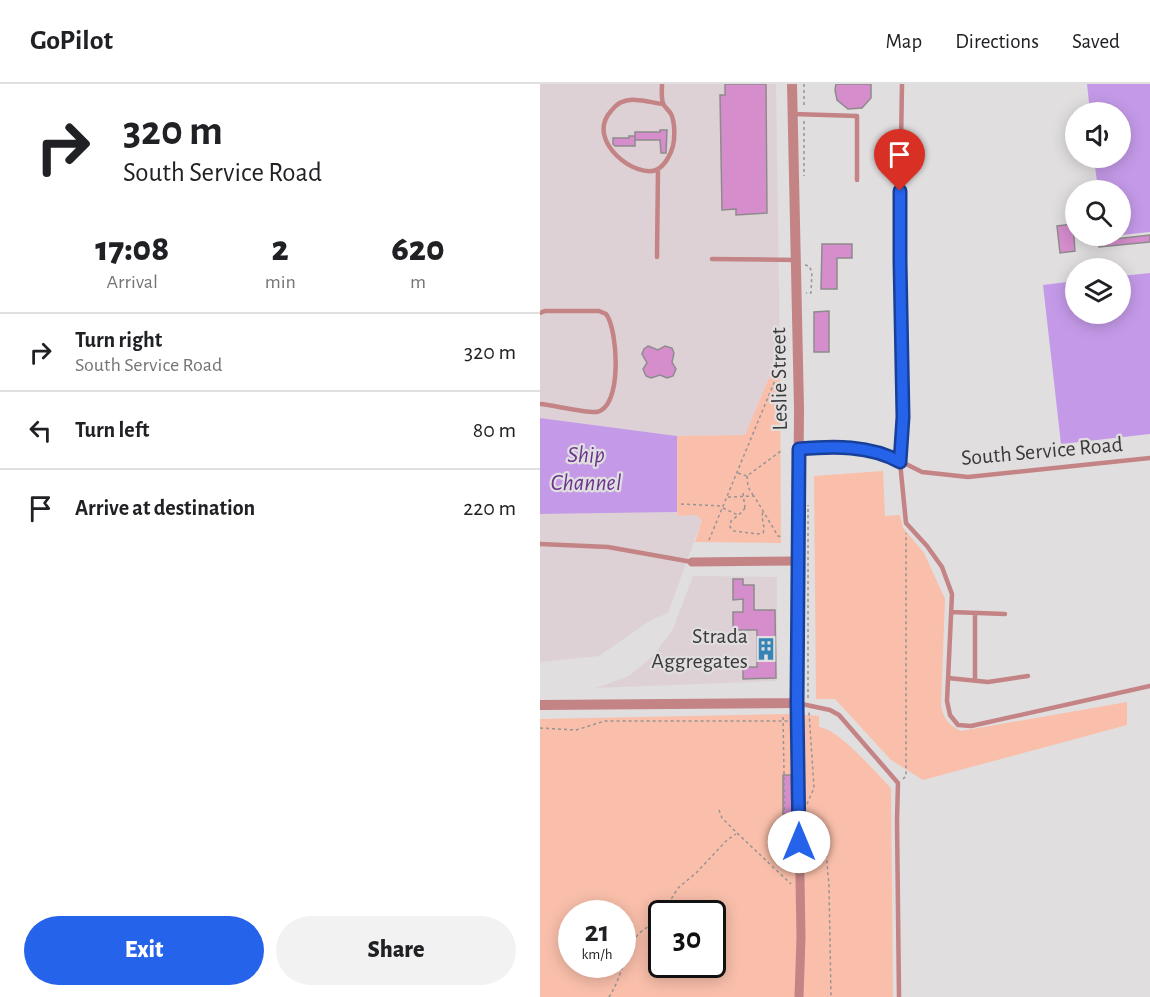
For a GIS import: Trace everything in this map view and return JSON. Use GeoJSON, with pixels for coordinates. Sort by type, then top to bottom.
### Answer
{"type":"FeatureCollection","features":[{"type":"Feature","properties":{"kind":"street","name":"Leslie Street"},"geometry":{"type":"LineString","coordinates":[[792,84],[800,262],[797,703],[801,965],[799,997]]}},
{"type":"Feature","properties":{"kind":"street"},"geometry":{"type":"LineString","coordinates":[[692,562],[798,561]]}},
{"type":"Feature","properties":{"kind":"street"},"geometry":{"type":"LineString","coordinates":[[540,705],[797,703]]}},
{"type":"Feature","properties":{"kind":"lane"},"geometry":{"type":"LineString","coordinates":[[657,256],[658,170],[666,161],[673,145],[674,126],[671,114],[663,104],[662,84]]}},
{"type":"Feature","properties":{"kind":"lane"},"geometry":{"type":"LineString","coordinates":[[902,84],[900,261],[903,417],[900,462],[906,523],[942,567],[952,594],[947,703],[950,716],[958,725],[967,727],[1150,686]]}},
{"type":"Feature","properties":{"kind":"lane"},"geometry":{"type":"LineString","coordinates":[[658,170],[637,168],[620,158],[609,148],[603,131],[609,112],[623,101],[636,99],[663,104]]}},
{"type":"Feature","properties":{"kind":"lane"},"geometry":{"type":"LineString","coordinates":[[793,114],[857,116],[857,180]]}},
{"type":"Feature","properties":{"kind":"lane"},"geometry":{"type":"LineString","coordinates":[[712,259],[800,262]]}},
{"type":"Feature","properties":{"kind":"lane"},"geometry":{"type":"LineString","coordinates":[[540,313],[545,311],[599,311],[606,314],[614,329],[614,390],[606,407],[597,412],[540,404]]}},
{"type":"Feature","properties":{"kind":"lane","name":"South Service Road"},"geometry":{"type":"LineString","coordinates":[[799,449],[827,447],[873,451],[922,472],[968,477],[1150,458]]}},
{"type":"Feature","properties":{"kind":"lane"},"geometry":{"type":"LineString","coordinates":[[540,544],[608,547],[692,562]]}},
{"type":"Feature","properties":{"kind":"lane"},"geometry":{"type":"LineString","coordinates":[[951,612],[1005,614]]}},
{"type":"Feature","properties":{"kind":"lane"},"geometry":{"type":"LineString","coordinates":[[975,613],[975,680]]}},
{"type":"Feature","properties":{"kind":"lane"},"geometry":{"type":"LineString","coordinates":[[948,678],[988,682],[1028,676]]}},
{"type":"Feature","properties":{"kind":"lane"},"geometry":{"type":"LineString","coordinates":[[797,703],[830,710],[839,715],[898,783],[899,997]]}},
{"type":"Feature","properties":{"kind":"path"},"geometry":{"type":"LineString","coordinates":[[800,262],[809,266],[812,272],[811,293],[805,293]]}},
{"type":"Feature","properties":{"kind":"path"},"geometry":{"type":"LineString","coordinates":[[709,540],[776,378],[781,373]]}},
{"type":"Feature","properties":{"kind":"path"},"geometry":{"type":"LineString","coordinates":[[747,476],[782,451]]}},
{"type":"Feature","properties":{"kind":"path"},"geometry":{"type":"LineString","coordinates":[[737,472],[747,476]]}},
{"type":"Feature","properties":{"kind":"path"},"geometry":{"type":"LineString","coordinates":[[747,476],[748,488],[778,536],[782,537]]}},
{"type":"Feature","properties":{"kind":"path"},"geometry":{"type":"LineString","coordinates":[[743,494],[745,508],[731,521],[732,530],[758,534],[764,530],[761,517],[763,512]]}},
{"type":"Feature","properties":{"kind":"path"},"geometry":{"type":"LineString","coordinates":[[727,497],[754,496]]}},
{"type":"Feature","properties":{"kind":"path"},"geometry":{"type":"LineString","coordinates":[[808,501],[808,692]]}},
{"type":"Feature","properties":{"kind":"path"},"geometry":{"type":"LineString","coordinates":[[681,504],[723,507],[738,515]]}},
{"type":"Feature","properties":{"kind":"path"},"geometry":{"type":"LineString","coordinates":[[898,783],[906,776],[906,523]]}},
{"type":"Feature","properties":{"kind":"path"},"geometry":{"type":"LineString","coordinates":[[783,717],[785,824]]}},
{"type":"Feature","properties":{"kind":"path"},"geometry":{"type":"LineString","coordinates":[[799,814],[810,801],[814,788],[809,720]]}},
{"type":"Feature","properties":{"kind":"path"},"geometry":{"type":"LineString","coordinates":[[540,728],[576,730],[605,721],[791,721]]}},
{"type":"Feature","properties":{"kind":"path"},"geometry":{"type":"LineString","coordinates":[[719,810],[722,818],[790,884],[800,886]]}},
{"type":"Feature","properties":{"kind":"path"},"geometry":{"type":"LineString","coordinates":[[799,826],[810,826],[815,829],[825,847],[829,885],[831,997]]}},
{"type":"Feature","properties":{"kind":"path"},"geometry":{"type":"LineString","coordinates":[[671,900],[678,888],[737,833]]}},
{"type":"Feature","properties":{"kind":"path"},"geometry":{"type":"LineString","coordinates":[[609,997],[618,983],[634,939],[648,926]]}},
{"type":"Feature","properties":{"kind":"shaded area"},"geometry":{"type":"Polygon","coordinates":[[[540,84],[776,84],[780,359],[769,378],[745,435],[677,436],[540,418],[540,84]]]}},
{"type":"Feature","properties":{"kind":"shaded area"},"geometry":{"type":"Polygon","coordinates":[[[780,359],[781,543],[695,542],[702,520],[696,515],[678,516],[677,512],[677,436],[745,435],[769,378],[780,359]]]}},
{"type":"Feature","properties":{"kind":"shaded area"},"geometry":{"type":"Polygon","coordinates":[[[883,471],[885,516],[900,515],[903,528],[924,553],[945,599],[941,706],[948,722],[961,731],[1127,702],[1127,725],[923,780],[891,760],[835,699],[816,699],[814,476],[883,471]]]}},
{"type":"Feature","properties":{"kind":"shaded area"},"geometry":{"type":"Polygon","coordinates":[[[677,512],[678,516],[696,515],[702,520],[668,613],[651,620],[599,656],[540,662],[540,514],[677,512]]]}},
{"type":"Feature","properties":{"kind":"shaded area"},"geometry":{"type":"Polygon","coordinates":[[[693,576],[777,577],[777,681],[596,688],[629,676],[653,656],[673,629],[693,576]]]}},
{"type":"Feature","properties":{"kind":"shaded area"},"geometry":{"type":"Polygon","coordinates":[[[793,714],[819,716],[819,727],[846,743],[891,788],[893,997],[540,997],[540,719],[793,714]]]}},
{"type":"Feature","properties":{"kind":"water"},"geometry":{"type":"Polygon","coordinates":[[[1087,84],[1150,84],[1150,232],[1131,234],[1131,180],[1097,180],[1095,168],[1131,168],[1131,102],[1089,102],[1087,84]]]}},
{"type":"Feature","properties":{"kind":"water"},"geometry":{"type":"Polygon","coordinates":[[[1150,273],[1150,434],[1061,444],[1043,285],[1065,282],[1065,324],[1131,324],[1131,275],[1150,273]]]}},
{"type":"Feature","properties":{"kind":"water","name":"Ship Channel"},"geometry":{"type":"Polygon","coordinates":[[[540,418],[677,436],[677,512],[540,514],[540,418]]]}},
{"type":"Feature","properties":{"kind":"building"},"geometry":{"type":"Polygon","coordinates":[[[725,84],[766,84],[767,213],[736,215],[736,209],[722,210],[720,95],[725,95],[725,84]]]}},
{"type":"Feature","properties":{"kind":"building"},"geometry":{"type":"Polygon","coordinates":[[[836,84],[871,84],[871,98],[862,108],[848,109],[837,100],[836,84]]]}},
{"type":"Feature","properties":{"kind":"building"},"geometry":{"type":"Polygon","coordinates":[[[660,130],[667,130],[666,153],[661,153],[660,140],[635,140],[635,132],[660,132],[660,130]]]}},
{"type":"Feature","properties":{"kind":"building"},"geometry":{"type":"Polygon","coordinates":[[[629,136],[635,136],[635,146],[615,146],[613,144],[613,138],[629,138],[629,136]]]}},
{"type":"Feature","properties":{"kind":"building"},"geometry":{"type":"Polygon","coordinates":[[[1065,225],[1065,246],[1075,246],[1075,251],[1060,253],[1057,226],[1065,225]]]}},
{"type":"Feature","properties":{"kind":"building"},"geometry":{"type":"Polygon","coordinates":[[[1150,235],[1150,242],[1131,244],[1131,237],[1150,235]]]}},
{"type":"Feature","properties":{"kind":"building"},"geometry":{"type":"Polygon","coordinates":[[[822,244],[852,244],[852,258],[837,258],[837,289],[821,289],[822,244]]]}},
{"type":"Feature","properties":{"kind":"building"},"geometry":{"type":"Polygon","coordinates":[[[829,311],[829,352],[814,352],[814,312],[829,311]]]}},
{"type":"Feature","properties":{"kind":"building"},"geometry":{"type":"Polygon","coordinates":[[[648,346],[658,350],[665,346],[672,348],[674,353],[672,362],[676,369],[673,376],[667,378],[660,375],[651,378],[646,376],[643,369],[647,363],[642,354],[648,346]]]}},
{"type":"Feature","properties":{"kind":"building","name":"Strada Aggregates"},"geometry":{"type":"Polygon","coordinates":[[[733,579],[743,579],[743,585],[754,585],[754,610],[775,610],[776,678],[743,679],[743,667],[757,667],[757,630],[733,630],[733,612],[743,612],[743,599],[733,600],[733,579]]]}},
{"type":"Feature","properties":{"kind":"building"},"geometry":{"type":"Polygon","coordinates":[[[783,775],[791,775],[792,814],[783,814],[783,775]]]}},
{"type":"Feature","properties":{"kind":"place","name":"Strada Aggregates"},"geometry":{"type":"Point","coordinates":[766,649]}},
{"type":"Feature","properties":{"kind":"route"},"geometry":{"type":"LineString","coordinates":[[799,842],[797,703],[799,449],[854,448],[873,451],[900,462],[903,417],[900,191]]}}]}
